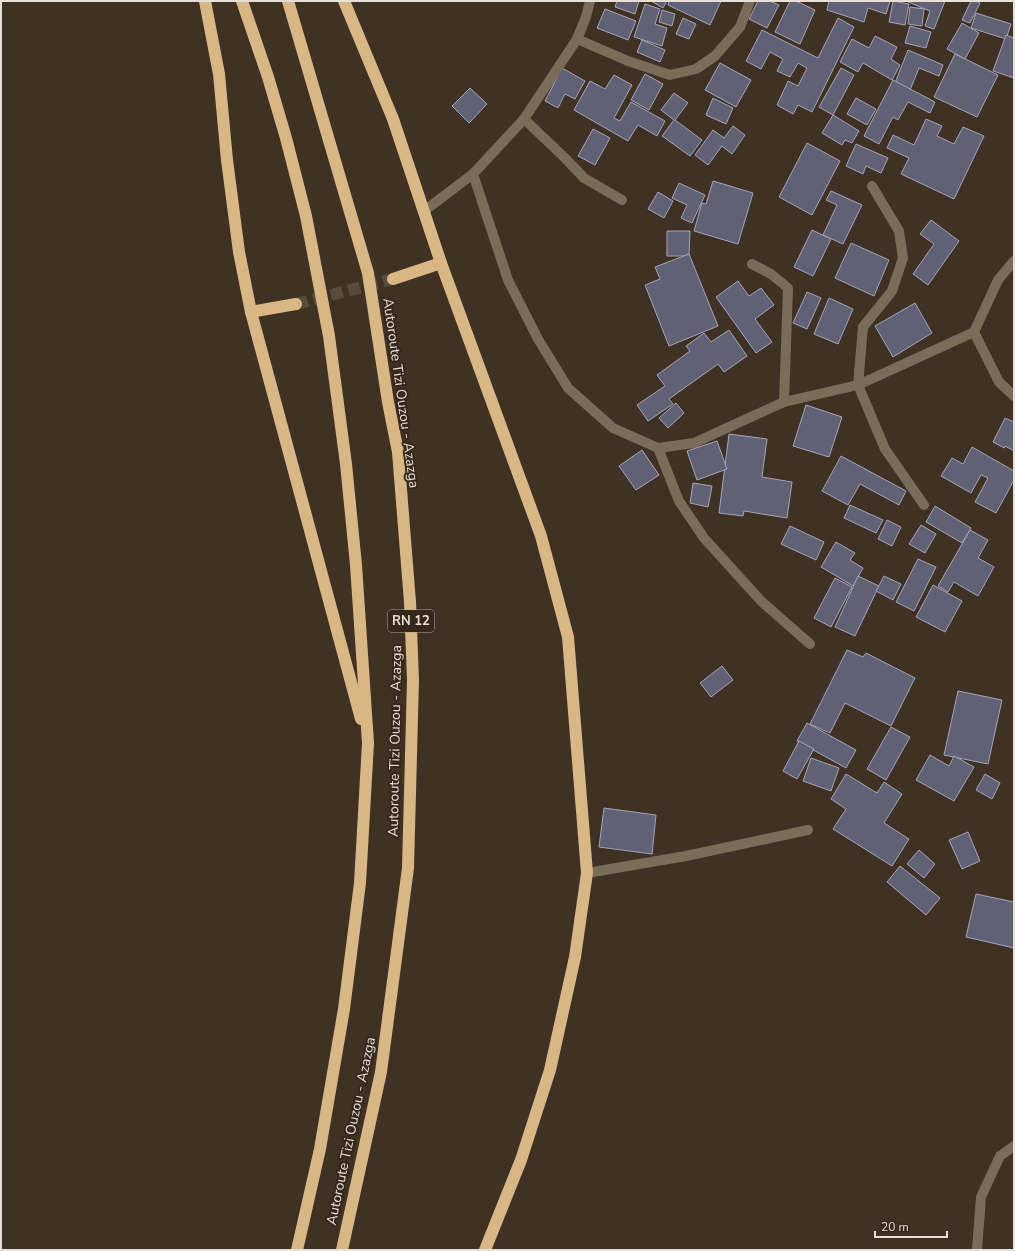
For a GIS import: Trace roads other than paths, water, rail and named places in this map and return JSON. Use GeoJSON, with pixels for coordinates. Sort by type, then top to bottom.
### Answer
{"type":"FeatureCollection","features":[{"type":"Feature","properties":{"kind":"highway"},"geometry":{"type":"LineString","coordinates":[[205,1],[219,74],[227,160],[239,252],[251,312],[368,743]]}},
{"type":"Feature","properties":{"kind":"highway","name":"Autoroute Tizi Ouzou - Azazga"},"geometry":{"type":"LineString","coordinates":[[242,1],[268,77],[288,145],[306,216],[318,272],[329,336],[346,464],[356,573],[368,743],[360,883],[344,1010],[320,1149],[297,1250]]}},
{"type":"Feature","properties":{"kind":"highway","name":"Autoroute Tizi Ouzou - Azazga"},"geometry":{"type":"LineString","coordinates":[[288,1],[368,274],[388,402],[398,452],[410,602],[413,680],[408,868],[381,1072],[342,1250]]}},
{"type":"Feature","properties":{"kind":"highway"},"geometry":{"type":"LineString","coordinates":[[344,1],[393,119],[441,262],[541,536],[568,637],[587,873],[575,957],[550,1070],[521,1160],[485,1250]]}},
{"type":"Feature","properties":{"kind":"highway"},"geometry":{"type":"LineString","coordinates":[[392,279],[441,262]]}},
{"type":"Feature","properties":{"kind":"highway"},"geometry":{"type":"LineString","coordinates":[[251,312],[296,304]]}},
{"type":"Feature","properties":{"kind":"street"},"geometry":{"type":"LineString","coordinates":[[424,211],[473,174],[524,119],[577,39],[586,17],[590,1]]}},
{"type":"Feature","properties":{"kind":"street"},"geometry":{"type":"LineString","coordinates":[[577,39],[628,61],[670,76],[696,69],[715,56],[740,27],[750,1]]}},
{"type":"Feature","properties":{"kind":"street"},"geometry":{"type":"LineString","coordinates":[[524,119],[584,178],[622,200]]}},
{"type":"Feature","properties":{"kind":"street"},"geometry":{"type":"LineString","coordinates":[[473,174],[508,280],[538,339],[568,388],[613,428],[658,448],[694,443],[784,402],[858,385],[974,332],[998,280],[1014,261]]}},
{"type":"Feature","properties":{"kind":"street"},"geometry":{"type":"LineString","coordinates":[[872,186],[899,231],[903,258],[892,291],[863,327],[858,385],[885,449],[924,505]]}},
{"type":"Feature","properties":{"kind":"street"},"geometry":{"type":"LineString","coordinates":[[752,264],[771,274],[788,288],[784,402]]}},
{"type":"Feature","properties":{"kind":"street"},"geometry":{"type":"LineString","coordinates":[[974,332],[999,382],[1014,396]]}},
{"type":"Feature","properties":{"kind":"street"},"geometry":{"type":"LineString","coordinates":[[658,448],[679,501],[704,538],[761,601],[810,644]]}},
{"type":"Feature","properties":{"kind":"street"},"geometry":{"type":"LineString","coordinates":[[587,873],[686,856],[808,830]]}},
{"type":"Feature","properties":{"kind":"street"},"geometry":{"type":"LineString","coordinates":[[977,1250],[981,1197],[1000,1156],[1014,1146]]}},
{"type":"Feature","properties":{"kind":"tunnel"},"geometry":{"type":"LineString","coordinates":[[296,304],[393,279]]}}]}
